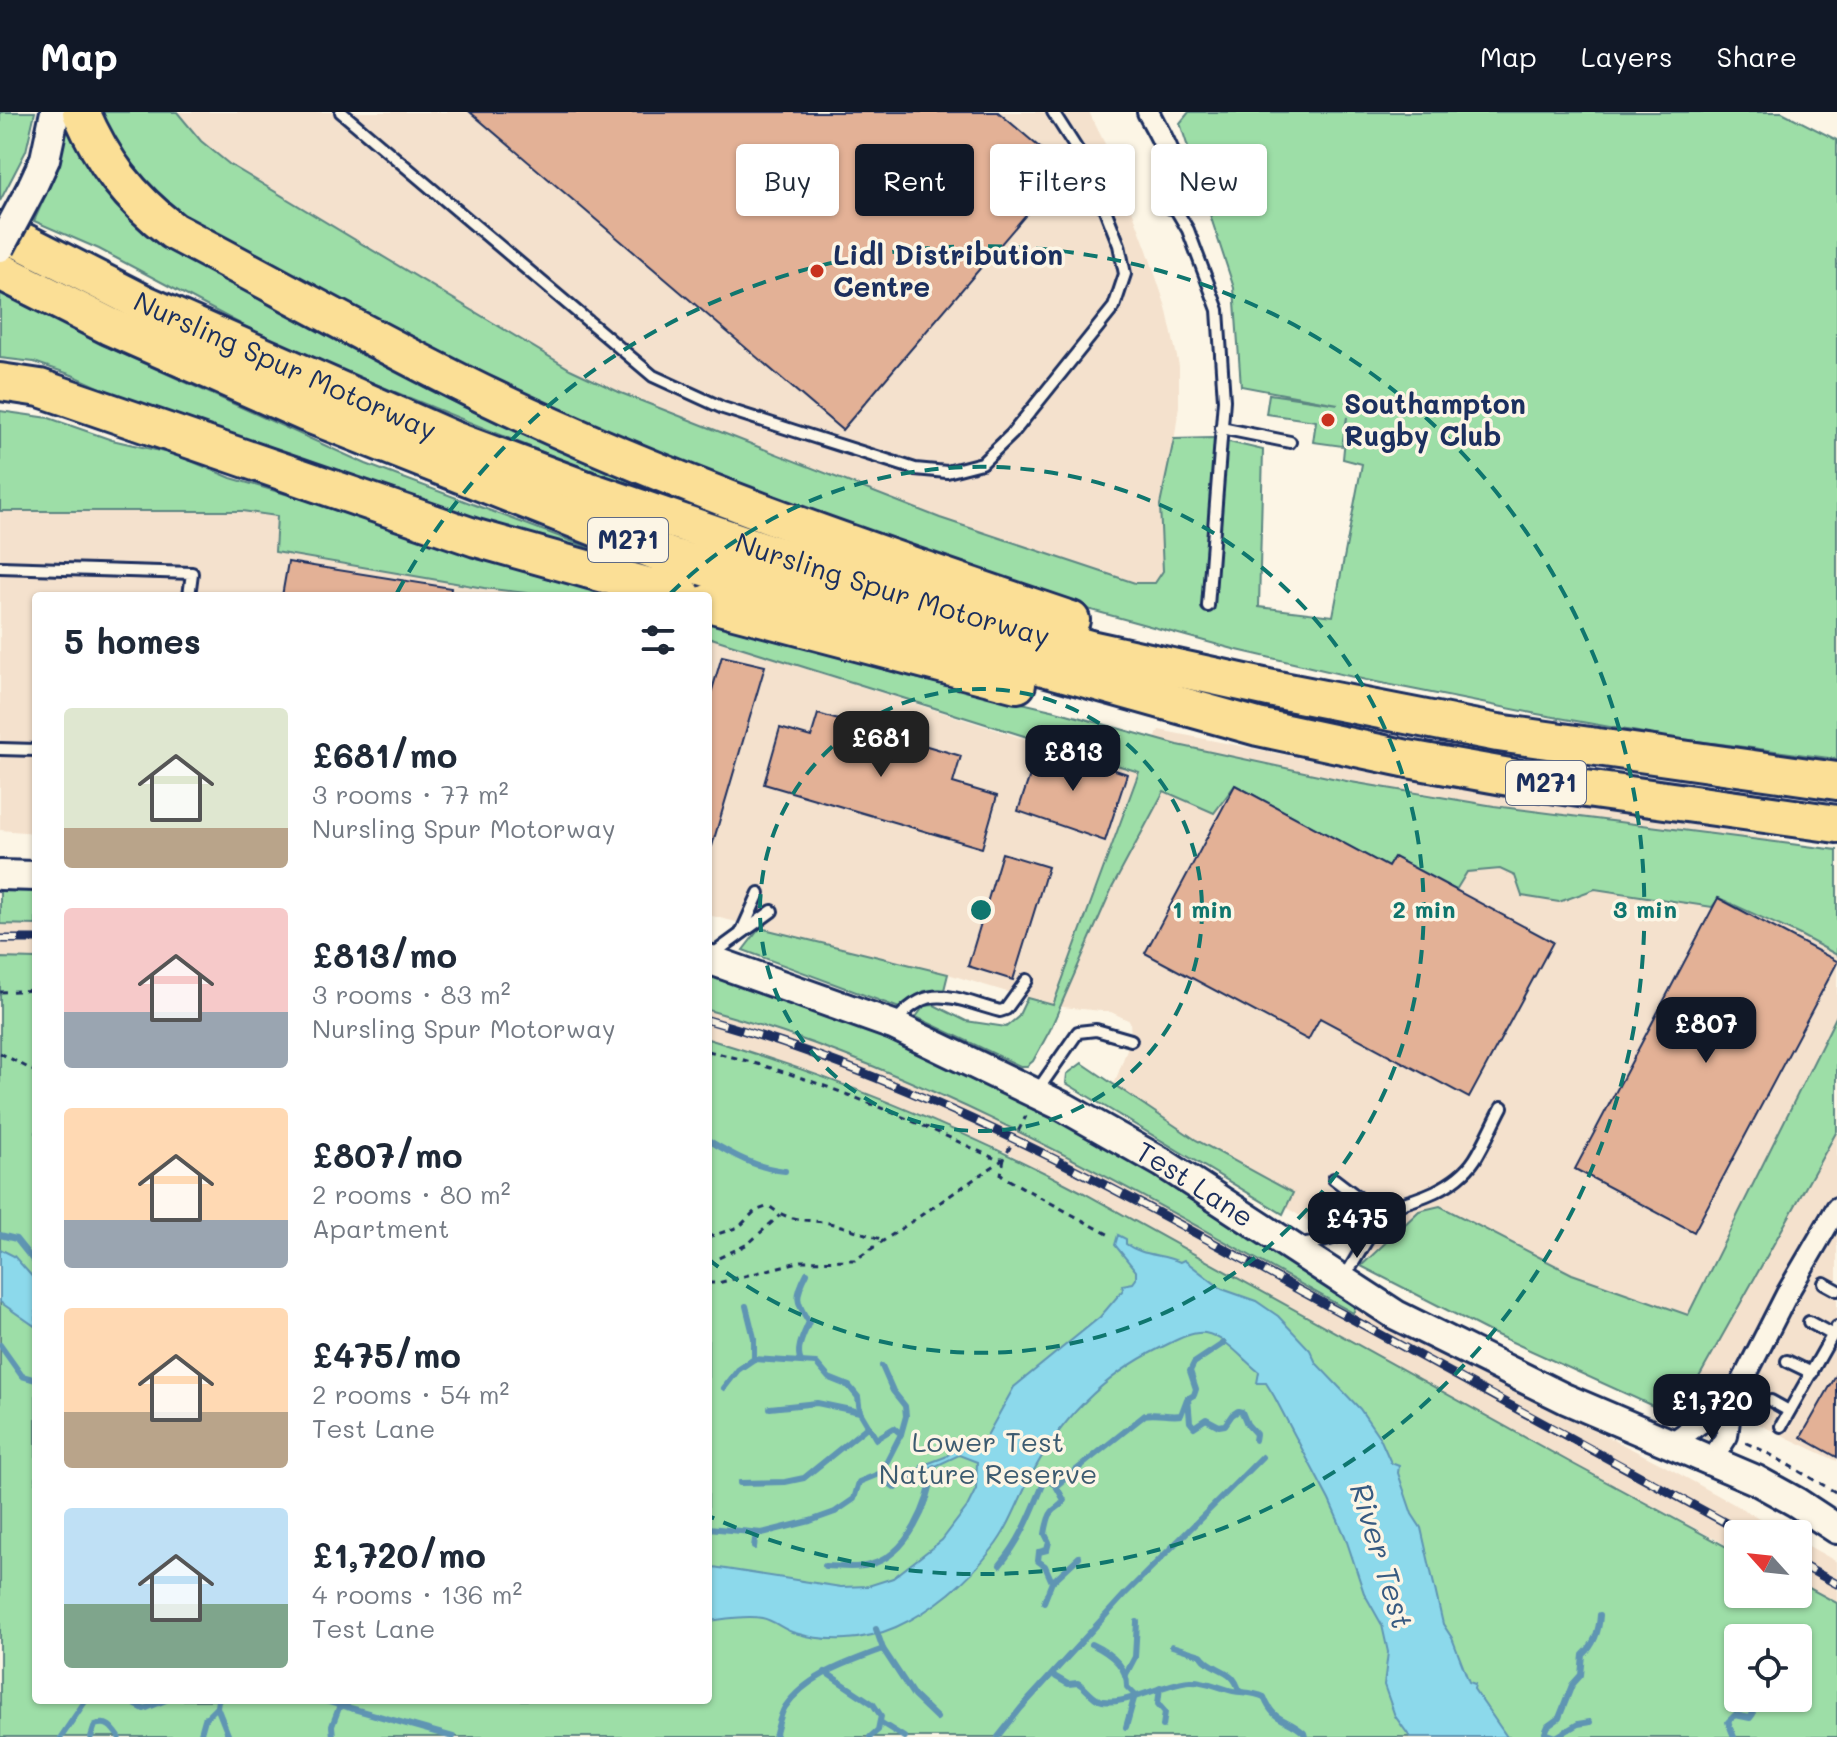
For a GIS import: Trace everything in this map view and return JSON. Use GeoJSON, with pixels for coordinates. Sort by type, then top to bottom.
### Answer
{"type":"FeatureCollection","features":[{"type":"Feature","properties":{"kind":"highway","name":"M271"},"geometry":{"type":"LineString","coordinates":[[81,112],[94,142],[116,177],[144,208],[173,231],[489,397],[626,457],[796,525],[1273,689]]}},
{"type":"Feature","properties":{"kind":"highway","name":"Nursling Spur Motorway"},"geometry":{"type":"LineString","coordinates":[[0,230],[145,304],[451,439],[770,553],[934,605],[1090,649],[1498,733],[1837,781]]}},
{"type":"Feature","properties":{"kind":"highway","name":"Nursling Spur Motorway"},"geometry":{"type":"LineString","coordinates":[[0,271],[109,326],[306,413],[668,556],[897,626],[1258,727],[1408,759],[1543,783],[1837,824]]}},
{"type":"Feature","properties":{"kind":"highway","name":"M271"},"geometry":{"type":"LineString","coordinates":[[0,382],[40,388],[476,538],[669,592]]}},
{"type":"Feature","properties":{"kind":"highway","name":"M271"},"geometry":{"type":"LineString","coordinates":[[712,604],[1084,700],[1258,727]]}},
{"type":"Feature","properties":{"kind":"street"},"geometry":{"type":"LineString","coordinates":[[0,247],[45,159],[55,112]]}},
{"type":"Feature","properties":{"kind":"street"},"geometry":{"type":"LineString","coordinates":[[1148,112],[1164,144]]}},
{"type":"Feature","properties":{"kind":"street"},"geometry":{"type":"LineString","coordinates":[[0,875],[32,876]]}},
{"type":"Feature","properties":{"kind":"street","name":"Test Lane"},"geometry":{"type":"LineString","coordinates":[[712,960],[893,1025],[1035,1093],[1163,1163],[1396,1315],[1566,1399],[1756,1480],[1837,1529]]}},
{"type":"Feature","properties":{"kind":"street"},"geometry":{"type":"LineString","coordinates":[[1711,1461],[1727,1436],[1731,1404],[1788,1292],[1837,1208]]}},
{"type":"Feature","properties":{"kind":"street"},"geometry":{"type":"LineString","coordinates":[[1672,1443],[1731,1404]]}},
{"type":"Feature","properties":{"kind":"lane"},"geometry":{"type":"LineString","coordinates":[[341,112],[653,376],[723,408],[768,423],[915,469],[947,472],[982,463],[1012,434],[1114,307],[1125,274],[1119,245],[1083,159],[1053,112]]}},
{"type":"Feature","properties":{"kind":"lane"},"geometry":{"type":"LineString","coordinates":[[1180,216],[1188,230],[1218,310],[1224,400],[1208,606]]}},
{"type":"Feature","properties":{"kind":"lane"},"geometry":{"type":"LineString","coordinates":[[1221,428],[1290,442]]}},
{"type":"Feature","properties":{"kind":"lane"},"geometry":{"type":"LineString","coordinates":[[0,567],[192,573],[190,592]]}},
{"type":"Feature","properties":{"kind":"lane"},"geometry":{"type":"LineString","coordinates":[[0,749],[32,750]]}},
{"type":"Feature","properties":{"kind":"lane"},"geometry":{"type":"LineString","coordinates":[[740,935],[759,893]]}},
{"type":"Feature","properties":{"kind":"lane"},"geometry":{"type":"LineString","coordinates":[[712,956],[772,911]]}},
{"type":"Feature","properties":{"kind":"lane"},"geometry":{"type":"LineString","coordinates":[[893,1025],[921,998],[934,995],[1000,1011],[1006,1009],[1027,980]]}},
{"type":"Feature","properties":{"kind":"lane"},"geometry":{"type":"LineString","coordinates":[[1035,1093],[1078,1032],[1096,1030],[1131,1040]]}},
{"type":"Feature","properties":{"kind":"lane"},"geometry":{"type":"LineString","coordinates":[[1342,1282],[1386,1208],[1445,1187],[1473,1162],[1502,1107]]}},
{"type":"Feature","properties":{"kind":"lane"},"geometry":{"type":"LineString","coordinates":[[1334,1179],[1379,1218]]}},
{"type":"Feature","properties":{"kind":"lane"},"geometry":{"type":"LineString","coordinates":[[1294,1250],[1305,1243],[1319,1242],[1379,1218]]}},
{"type":"Feature","properties":{"kind":"lane"},"geometry":{"type":"LineString","coordinates":[[1824,1283],[1837,1290]]}},
{"type":"Feature","properties":{"kind":"lane"},"geometry":{"type":"LineString","coordinates":[[1781,1426],[1835,1331],[1809,1322]]}},
{"type":"Feature","properties":{"kind":"lane"},"geometry":{"type":"LineString","coordinates":[[1787,1361],[1812,1373]]}},
{"type":"Feature","properties":{"kind":"lane"},"geometry":{"type":"LineString","coordinates":[[1771,1401],[1789,1411]]}},
{"type":"Feature","properties":{"kind":"path"},"geometry":{"type":"LineString","coordinates":[[0,992],[32,990]]}},
{"type":"Feature","properties":{"kind":"path"},"geometry":{"type":"LineString","coordinates":[[712,1052],[746,1060],[861,1100],[996,1159],[1004,1159]]}},
{"type":"Feature","properties":{"kind":"path"},"geometry":{"type":"LineString","coordinates":[[0,1053],[32,1070]]}},
{"type":"Feature","properties":{"kind":"path"},"geometry":{"type":"LineString","coordinates":[[712,1283],[802,1261],[855,1260],[1004,1159],[1035,1093]]}},
{"type":"Feature","properties":{"kind":"path"},"geometry":{"type":"LineString","coordinates":[[1004,1159],[1001,1174],[1007,1179],[1113,1237]]}},
{"type":"Feature","properties":{"kind":"path"},"geometry":{"type":"LineString","coordinates":[[712,1236],[739,1227],[755,1211],[769,1206],[780,1215],[794,1220],[828,1223],[885,1240]]}},
{"type":"Feature","properties":{"kind":"path"},"geometry":{"type":"LineString","coordinates":[[712,1261],[748,1244],[780,1215]]}},
{"type":"Feature","properties":{"kind":"path"},"geometry":{"type":"LineString","coordinates":[[1727,1436],[1764,1451],[1837,1493]]}},
{"type":"Feature","properties":{"kind":"shaded area"},"geometry":{"type":"Polygon","coordinates":[[[177,112],[1089,112],[1105,144],[990,144],[990,216],[1134,216],[1166,307],[1179,366],[1179,406],[1172,457],[1160,505],[1163,571],[1160,578],[1155,583],[1135,583],[940,518],[621,393],[570,369],[229,164],[201,141],[177,112]]]}},
{"type":"Feature","properties":{"kind":"shaded area"},"geometry":{"type":"Polygon","coordinates":[[[0,511],[242,511],[277,516],[275,551],[518,592],[32,592],[32,833],[0,830],[0,511]]]}},
{"type":"Feature","properties":{"kind":"shaded area"},"geometry":{"type":"Polygon","coordinates":[[[712,638],[1022,738],[1140,772],[1159,730],[1392,776],[1567,798],[1837,852],[1837,1461],[1752,1421],[1646,1393],[1477,1319],[1359,1252],[1109,1099],[1131,1038],[1130,1021],[1111,1012],[1053,1006],[948,974],[712,916],[712,638]]]}},
{"type":"Feature","properties":{"kind":"shaded area"},"geometry":{"type":"Polygon","coordinates":[[[0,924],[32,925],[32,959],[0,958],[0,924]]]}},
{"type":"Feature","properties":{"kind":"shaded area"},"geometry":{"type":"Polygon","coordinates":[[[712,1011],[838,1052],[1020,1130],[1763,1520],[1724,1520],[1724,1544],[1008,1153],[829,1078],[712,1040],[712,1011]]]}},
{"type":"Feature","properties":{"kind":"shaded area"},"geometry":{"type":"Polygon","coordinates":[[[1812,1548],[1837,1562],[1837,1604],[1812,1591],[1812,1548]]]}},
{"type":"Feature","properties":{"kind":"green space"},"geometry":{"type":"Polygon","coordinates":[[[0,112],[35,112],[26,151],[0,201],[0,112]]]}},
{"type":"Feature","properties":{"kind":"green space"},"geometry":{"type":"Polygon","coordinates":[[[87,112],[177,112],[201,141],[229,164],[570,369],[621,393],[940,518],[1135,583],[1155,583],[1163,571],[1160,505],[1174,439],[1212,438],[1263,450],[1259,607],[1333,616],[1362,464],[1343,459],[1347,417],[1342,446],[1313,442],[1316,421],[1266,414],[1269,394],[1338,404],[1241,386],[1234,288],[1210,216],[1267,216],[1267,144],[1187,144],[1180,123],[1189,112],[1782,112],[1837,140],[1837,759],[1666,737],[1366,680],[1237,650],[1040,596],[652,459],[185,231],[87,112]]]}},
{"type":"Feature","properties":{"kind":"green space"},"geometry":{"type":"Polygon","coordinates":[[[66,128],[114,195],[772,533],[567,462],[346,372],[265,337],[99,249],[34,221],[56,172],[66,128]]]}},
{"type":"Feature","properties":{"kind":"green space"},"geometry":{"type":"Polygon","coordinates":[[[0,291],[121,353],[366,464],[651,571],[700,585],[709,592],[645,576],[170,419],[72,375],[34,362],[0,358],[0,291]]]}},
{"type":"Feature","properties":{"kind":"green space"},"geometry":{"type":"Polygon","coordinates":[[[0,411],[49,418],[112,440],[177,455],[231,478],[618,592],[518,592],[275,552],[277,516],[242,511],[0,511],[0,411]]]}},
{"type":"Feature","properties":{"kind":"green space"},"geometry":{"type":"Polygon","coordinates":[[[712,620],[907,676],[1056,711],[1178,745],[1351,782],[1494,806],[1837,850],[1837,955],[1719,898],[1712,907],[1595,889],[1559,902],[1522,896],[1515,876],[1500,869],[1467,872],[1456,890],[1394,857],[1388,867],[1235,785],[1214,813],[1164,791],[1112,888],[1050,1030],[1027,1066],[1020,1066],[916,1017],[924,1006],[934,1005],[966,1021],[1006,1027],[1018,1017],[1027,998],[1053,1005],[1139,772],[712,638],[712,620]]]}},
{"type":"Feature","properties":{"kind":"green space"},"geometry":{"type":"Polygon","coordinates":[[[0,884],[32,885],[32,925],[0,924],[0,884]]]}},
{"type":"Feature","properties":{"kind":"green space"},"geometry":{"type":"Polygon","coordinates":[[[760,928],[948,974],[944,990],[924,991],[902,1009],[743,950],[760,928]]]}},
{"type":"Feature","properties":{"kind":"green space","name":"Lower Test Nature Reserve"},"geometry":{"type":"Polygon","coordinates":[[[0,958],[32,959],[32,1704],[712,1704],[712,1040],[804,1070],[899,1106],[1082,1192],[1724,1545],[1724,1608],[1812,1608],[1812,1590],[1837,1603],[1837,1737],[0,1737],[0,958]]]}},
{"type":"Feature","properties":{"kind":"green space"},"geometry":{"type":"Polygon","coordinates":[[[712,966],[883,1028],[1136,1161],[1358,1303],[1353,1313],[1039,1142],[959,1103],[794,1036],[712,1011],[712,966]]]}},
{"type":"Feature","properties":{"kind":"green space"},"geometry":{"type":"Polygon","coordinates":[[[1837,1015],[1837,1131],[1684,1404],[1677,1409],[1655,1407],[1488,1331],[1361,1266],[1419,1211],[1440,1206],[1572,1274],[1688,1315],[1837,1015]]]}},
{"type":"Feature","properties":{"kind":"green space"},"geometry":{"type":"Polygon","coordinates":[[[1082,1063],[1196,1140],[1293,1193],[1283,1214],[1066,1083],[1067,1074],[1082,1063]]]}},
{"type":"Feature","properties":{"kind":"water","name":"River Test"},"geometry":{"type":"Polygon","coordinates":[[[1118,1235],[1139,1251],[1180,1262],[1184,1260],[1222,1289],[1256,1301],[1278,1316],[1310,1350],[1316,1363],[1360,1409],[1380,1438],[1391,1463],[1399,1466],[1398,1473],[1412,1514],[1421,1528],[1443,1624],[1452,1638],[1469,1682],[1475,1684],[1474,1689],[1507,1737],[1410,1737],[1395,1716],[1384,1685],[1388,1652],[1382,1625],[1364,1593],[1329,1500],[1266,1383],[1257,1383],[1259,1372],[1227,1344],[1205,1333],[1182,1338],[1139,1359],[1084,1402],[1041,1457],[1009,1523],[993,1548],[973,1572],[924,1612],[896,1627],[859,1638],[808,1636],[786,1630],[762,1618],[712,1621],[713,1567],[841,1587],[868,1586],[893,1578],[942,1540],[967,1507],[976,1489],[977,1462],[959,1455],[921,1473],[921,1466],[945,1457],[959,1447],[979,1450],[1014,1387],[1100,1317],[1123,1290],[1122,1285],[1133,1283],[1136,1271],[1115,1245],[1118,1235]]]}},
{"type":"Feature","properties":{"kind":"water"},"geometry":{"type":"Polygon","coordinates":[[[0,1249],[14,1256],[32,1276],[32,1324],[0,1302],[0,1249]]]}},
{"type":"Feature","properties":{"kind":"building","name":"Lidl Distribution Centre"},"geometry":{"type":"Polygon","coordinates":[[[470,112],[998,112],[1036,144],[990,144],[990,216],[1025,216],[842,430],[470,112]]]}},
{"type":"Feature","properties":{"kind":"building"},"geometry":{"type":"Polygon","coordinates":[[[288,562],[451,588],[450,592],[283,592],[288,562]]]}},
{"type":"Feature","properties":{"kind":"building"},"geometry":{"type":"Polygon","coordinates":[[[722,656],[765,666],[712,846],[712,690],[722,656]]]}},
{"type":"Feature","properties":{"kind":"building"},"geometry":{"type":"Polygon","coordinates":[[[818,714],[961,756],[953,783],[997,796],[982,848],[764,784],[780,728],[811,737],[818,714]]]}},
{"type":"Feature","properties":{"kind":"building"},"geometry":{"type":"Polygon","coordinates":[[[1040,745],[1127,774],[1105,841],[1018,811],[1040,745]]]}},
{"type":"Feature","properties":{"kind":"building"},"geometry":{"type":"Polygon","coordinates":[[[1235,785],[1388,867],[1394,857],[1553,942],[1469,1098],[1320,1018],[1308,1040],[1145,953],[1235,785]]]}},
{"type":"Feature","properties":{"kind":"building"},"geometry":{"type":"Polygon","coordinates":[[[1002,853],[1048,867],[1013,980],[968,966],[1002,853]]]}},
{"type":"Feature","properties":{"kind":"building"},"geometry":{"type":"Polygon","coordinates":[[[1718,898],[1837,963],[1694,1232],[1575,1169],[1718,898]]]}},
{"type":"Feature","properties":{"kind":"building"},"geometry":{"type":"Polygon","coordinates":[[[1837,1374],[1837,1457],[1801,1437],[1837,1374]]]}},
{"type":"Feature","properties":{"kind":"waterway"},"geometry":{"type":"LineString","coordinates":[[712,1142],[754,1164],[785,1171]]}},
{"type":"Feature","properties":{"kind":"waterway"},"geometry":{"type":"LineString","coordinates":[[0,1235],[16,1239],[32,1259]]}},
{"type":"Feature","properties":{"kind":"waterway"},"geometry":{"type":"LineString","coordinates":[[801,1362],[800,1347],[809,1322],[798,1298],[807,1273]]}},
{"type":"Feature","properties":{"kind":"waterway"},"geometry":{"type":"LineString","coordinates":[[746,1306],[754,1338],[754,1359]]}},
{"type":"Feature","properties":{"kind":"waterway"},"geometry":{"type":"LineString","coordinates":[[1000,1565],[1020,1535],[1045,1480],[1056,1486],[1145,1415],[1181,1415],[1187,1399],[1194,1395],[1196,1389],[1190,1371],[1194,1363],[1224,1343]]}},
{"type":"Feature","properties":{"kind":"waterway"},"geometry":{"type":"LineString","coordinates":[[0,1345],[22,1376],[32,1379]]}},
{"type":"Feature","properties":{"kind":"waterway"},"geometry":{"type":"LineString","coordinates":[[724,1388],[738,1370],[754,1359],[816,1363],[829,1378],[849,1386],[858,1397],[860,1412],[876,1439],[894,1428],[901,1434],[881,1473],[882,1478],[896,1488],[921,1470]]}},
{"type":"Feature","properties":{"kind":"waterway"},"geometry":{"type":"LineString","coordinates":[[882,1366],[893,1391],[905,1406],[906,1416],[901,1434]]}},
{"type":"Feature","properties":{"kind":"waterway"},"geometry":{"type":"LineString","coordinates":[[1188,1398],[1190,1422],[1194,1427],[1206,1419],[1219,1426],[1225,1425],[1238,1411],[1242,1412],[1256,1434],[1255,1440]]}},
{"type":"Feature","properties":{"kind":"waterway"},"geometry":{"type":"LineString","coordinates":[[770,1408],[817,1403],[860,1412]]}},
{"type":"Feature","properties":{"kind":"waterway"},"geometry":{"type":"LineString","coordinates":[[740,1483],[785,1482],[804,1478],[867,1427]]}},
{"type":"Feature","properties":{"kind":"waterway"},"geometry":{"type":"LineString","coordinates":[[998,1737],[1125,1594],[1262,1457]]}},
{"type":"Feature","properties":{"kind":"waterway"},"geometry":{"type":"LineString","coordinates":[[825,1566],[864,1566],[895,1551],[922,1512],[934,1467]]}},
{"type":"Feature","properties":{"kind":"waterway"},"geometry":{"type":"LineString","coordinates":[[712,1528],[762,1533],[810,1521],[835,1512],[854,1499],[859,1482],[881,1473]]}},
{"type":"Feature","properties":{"kind":"waterway"},"geometry":{"type":"LineString","coordinates":[[1044,1602],[1052,1582],[1045,1566],[1038,1561],[1039,1552],[1047,1550],[1049,1542],[1045,1534],[1049,1516],[1064,1500],[1056,1486]]}},
{"type":"Feature","properties":{"kind":"waterway"},"geometry":{"type":"LineString","coordinates":[[754,1547],[756,1533]]}},
{"type":"Feature","properties":{"kind":"waterway"},"geometry":{"type":"LineString","coordinates":[[1052,1582],[1079,1557]]}},
{"type":"Feature","properties":{"kind":"waterway"},"geometry":{"type":"LineString","coordinates":[[1590,1722],[1578,1724],[1556,1737],[1545,1733],[1548,1726],[1559,1718],[1572,1685],[1581,1675],[1583,1655],[1596,1637],[1600,1615]]}},
{"type":"Feature","properties":{"kind":"waterway"},"geometry":{"type":"LineString","coordinates":[[1125,1676],[1135,1657],[1137,1622]]}},
{"type":"Feature","properties":{"kind":"waterway"},"geometry":{"type":"LineString","coordinates":[[775,1737],[785,1707],[805,1686],[830,1671],[883,1649],[876,1629]]}},
{"type":"Feature","properties":{"kind":"waterway"},"geometry":{"type":"LineString","coordinates":[[1091,1644],[1116,1660],[1124,1672],[1127,1687],[1135,1695],[1126,1727]]}},
{"type":"Feature","properties":{"kind":"waterway"},"geometry":{"type":"LineString","coordinates":[[1172,1646],[1201,1655],[1228,1674],[1239,1691]]}},
{"type":"Feature","properties":{"kind":"waterway"},"geometry":{"type":"LineString","coordinates":[[883,1649],[914,1696],[937,1718]]}},
{"type":"Feature","properties":{"kind":"waterway"},"geometry":{"type":"LineString","coordinates":[[825,1672],[873,1704],[881,1716],[878,1730],[870,1737]]}},
{"type":"Feature","properties":{"kind":"waterway"},"geometry":{"type":"LineString","coordinates":[[1056,1677],[1068,1684],[1078,1683],[1097,1699],[1106,1701],[1130,1698],[1190,1681],[1256,1694],[1264,1697],[1272,1711],[1298,1728],[1305,1737]]}},
{"type":"Feature","properties":{"kind":"waterway"},"geometry":{"type":"LineString","coordinates":[[1160,1687],[1158,1704],[1165,1712],[1163,1726]]}},
{"type":"Feature","properties":{"kind":"waterway"},"geometry":{"type":"LineString","coordinates":[[61,1737],[83,1704]]}},
{"type":"Feature","properties":{"kind":"waterway"},"geometry":{"type":"LineString","coordinates":[[135,1704],[144,1709],[156,1704]]}},
{"type":"Feature","properties":{"kind":"waterway"},"geometry":{"type":"LineString","coordinates":[[200,1737],[205,1719],[217,1704]]}},
{"type":"Feature","properties":{"kind":"waterway"},"geometry":{"type":"LineString","coordinates":[[336,1704],[453,1737]]}},
{"type":"Feature","properties":{"kind":"waterway"},"geometry":{"type":"LineString","coordinates":[[333,1737],[332,1726],[340,1705]]}},
{"type":"Feature","properties":{"kind":"waterway"},"geometry":{"type":"LineString","coordinates":[[217,1707],[229,1737]]}},
{"type":"Feature","properties":{"kind":"waterway"},"geometry":{"type":"LineString","coordinates":[[1734,1737],[1728,1722],[1735,1715],[1750,1718],[1752,1712]]}},
{"type":"Feature","properties":{"kind":"waterway"},"geometry":{"type":"LineString","coordinates":[[880,1722],[904,1737]]}},
{"type":"Feature","properties":{"kind":"waterway"},"geometry":{"type":"LineString","coordinates":[[91,1737],[95,1725],[103,1724],[112,1728],[119,1737]]}},
{"type":"Feature","properties":{"kind":"railway"},"geometry":{"type":"LineString","coordinates":[[0,939],[32,939]]}},
{"type":"Feature","properties":{"kind":"railway"},"geometry":{"type":"LineString","coordinates":[[712,1021],[864,1073],[939,1104],[1085,1174],[1724,1522]]}},
{"type":"Feature","properties":{"kind":"railway"},"geometry":{"type":"LineString","coordinates":[[1812,1571],[1837,1584]]}},
{"type":"Feature","properties":{"kind":"place","name":"Lidl Distribution Centre"},"geometry":{"type":"Point","coordinates":[817,271]}},
{"type":"Feature","properties":{"kind":"place","name":"Southampton Rugby Club"},"geometry":{"type":"Point","coordinates":[1328,420]}}]}
